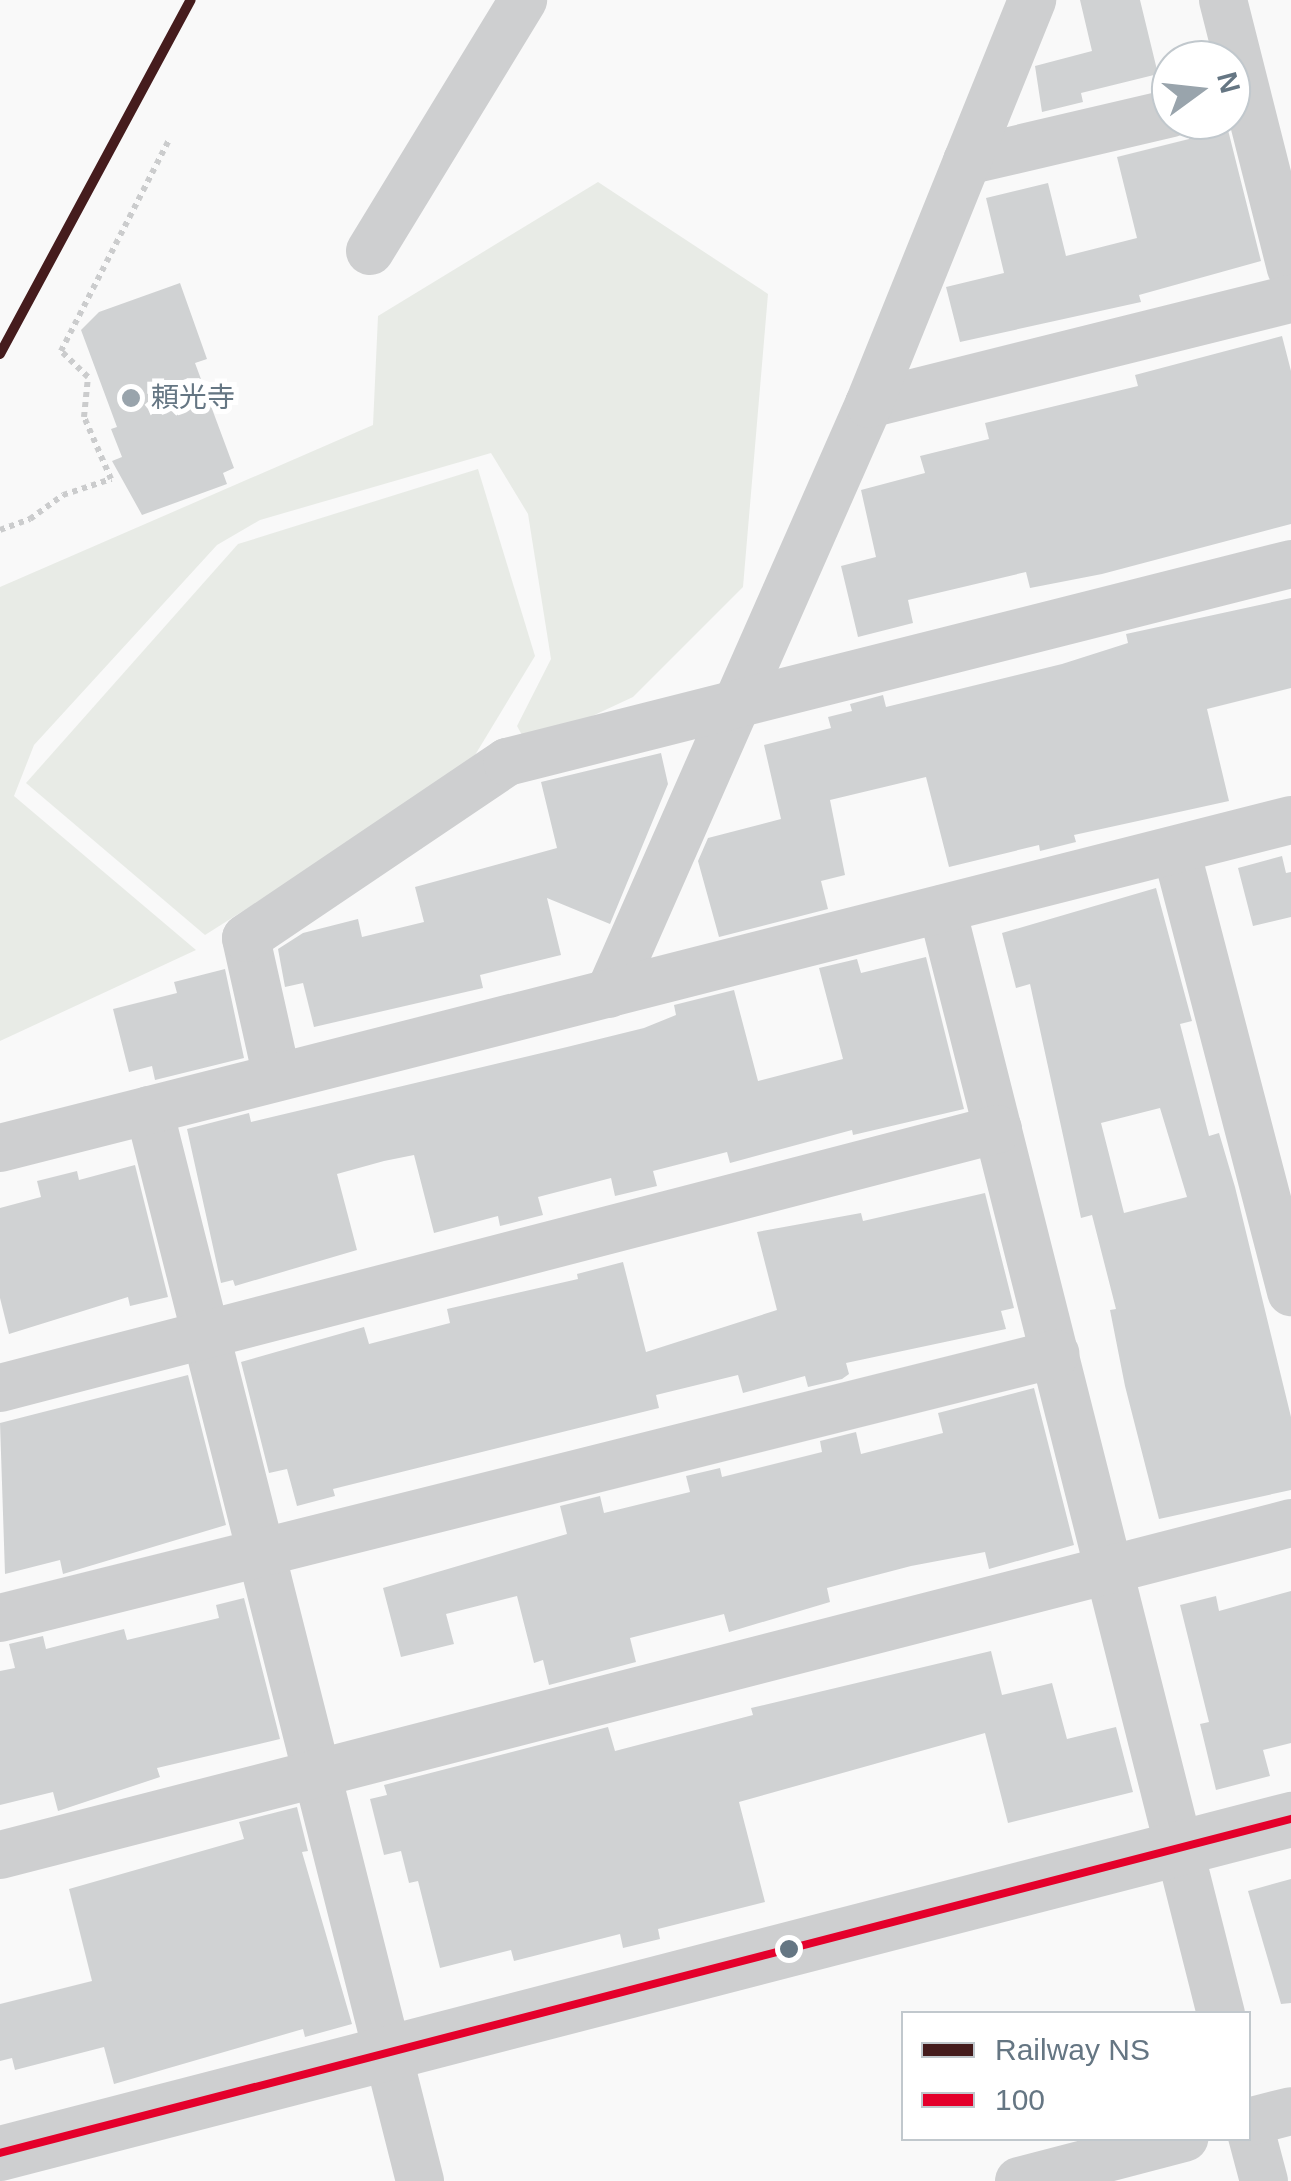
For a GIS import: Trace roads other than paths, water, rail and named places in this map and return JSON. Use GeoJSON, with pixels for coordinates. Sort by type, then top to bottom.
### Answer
{"type":"FeatureCollection","features":[{"type":"Feature","properties":{"kind":"street"},"geometry":{"type":"LineString","coordinates":[[370,251],[523,0]]}},
{"type":"Feature","properties":{"kind":"street"},"geometry":{"type":"LineString","coordinates":[[609,994],[868,404],[1032,0]]}},
{"type":"Feature","properties":{"kind":"street"},"geometry":{"type":"LineString","coordinates":[[1223,0],[1230,40]]}},
{"type":"Feature","properties":{"kind":"street"},"geometry":{"type":"LineString","coordinates":[[967,161],[1151,118]]}},
{"type":"Feature","properties":{"kind":"street"},"geometry":{"type":"LineString","coordinates":[[1251,136],[1291,268]]}},
{"type":"Feature","properties":{"kind":"street"},"geometry":{"type":"LineString","coordinates":[[868,404],[1291,299]]}},
{"type":"Feature","properties":{"kind":"street"},"geometry":{"type":"LineString","coordinates":[[277,1078],[246,938],[507,762],[1291,564]]}},
{"type":"Feature","properties":{"kind":"street"},"geometry":{"type":"LineString","coordinates":[[0,1148],[1291,820]]}},
{"type":"Feature","properties":{"kind":"street"},"geometry":{"type":"LineString","coordinates":[[1176,850],[1291,1292]]}},
{"type":"Feature","properties":{"kind":"street"},"geometry":{"type":"LineString","coordinates":[[942,909],[1220,2011]]}},
{"type":"Feature","properties":{"kind":"street"},"geometry":{"type":"LineString","coordinates":[[149,1110],[420,2181]]}},
{"type":"Feature","properties":{"kind":"street"},"geometry":{"type":"LineString","coordinates":[[0,1388],[998,1130]]}},
{"type":"Feature","properties":{"kind":"street"},"geometry":{"type":"LineString","coordinates":[[0,1618],[1054,1354]]}},
{"type":"Feature","properties":{"kind":"street"},"geometry":{"type":"LineString","coordinates":[[0,1855],[1291,1522]]}},
{"type":"Feature","properties":{"kind":"street"},"geometry":{"type":"LineString","coordinates":[[0,2153],[1291,1819]]}},
{"type":"Feature","properties":{"kind":"street"},"geometry":{"type":"LineString","coordinates":[[1251,2121],[1291,2111]]}},
{"type":"Feature","properties":{"kind":"street"},"geometry":{"type":"LineString","coordinates":[[1251,2133],[1264,2181]]}},
{"type":"Feature","properties":{"kind":"street"},"geometry":{"type":"LineString","coordinates":[[1019,2181],[1172,2141]]}},
{"type":"Feature","properties":{"kind":"rail line","name":"NS"},"geometry":{"type":"LineString","coordinates":[[0,354],[191,0]]}},
{"type":"Feature","properties":{"kind":"place","name":"頼光寺"},"geometry":{"type":"Point","coordinates":[131,398]}}]}
